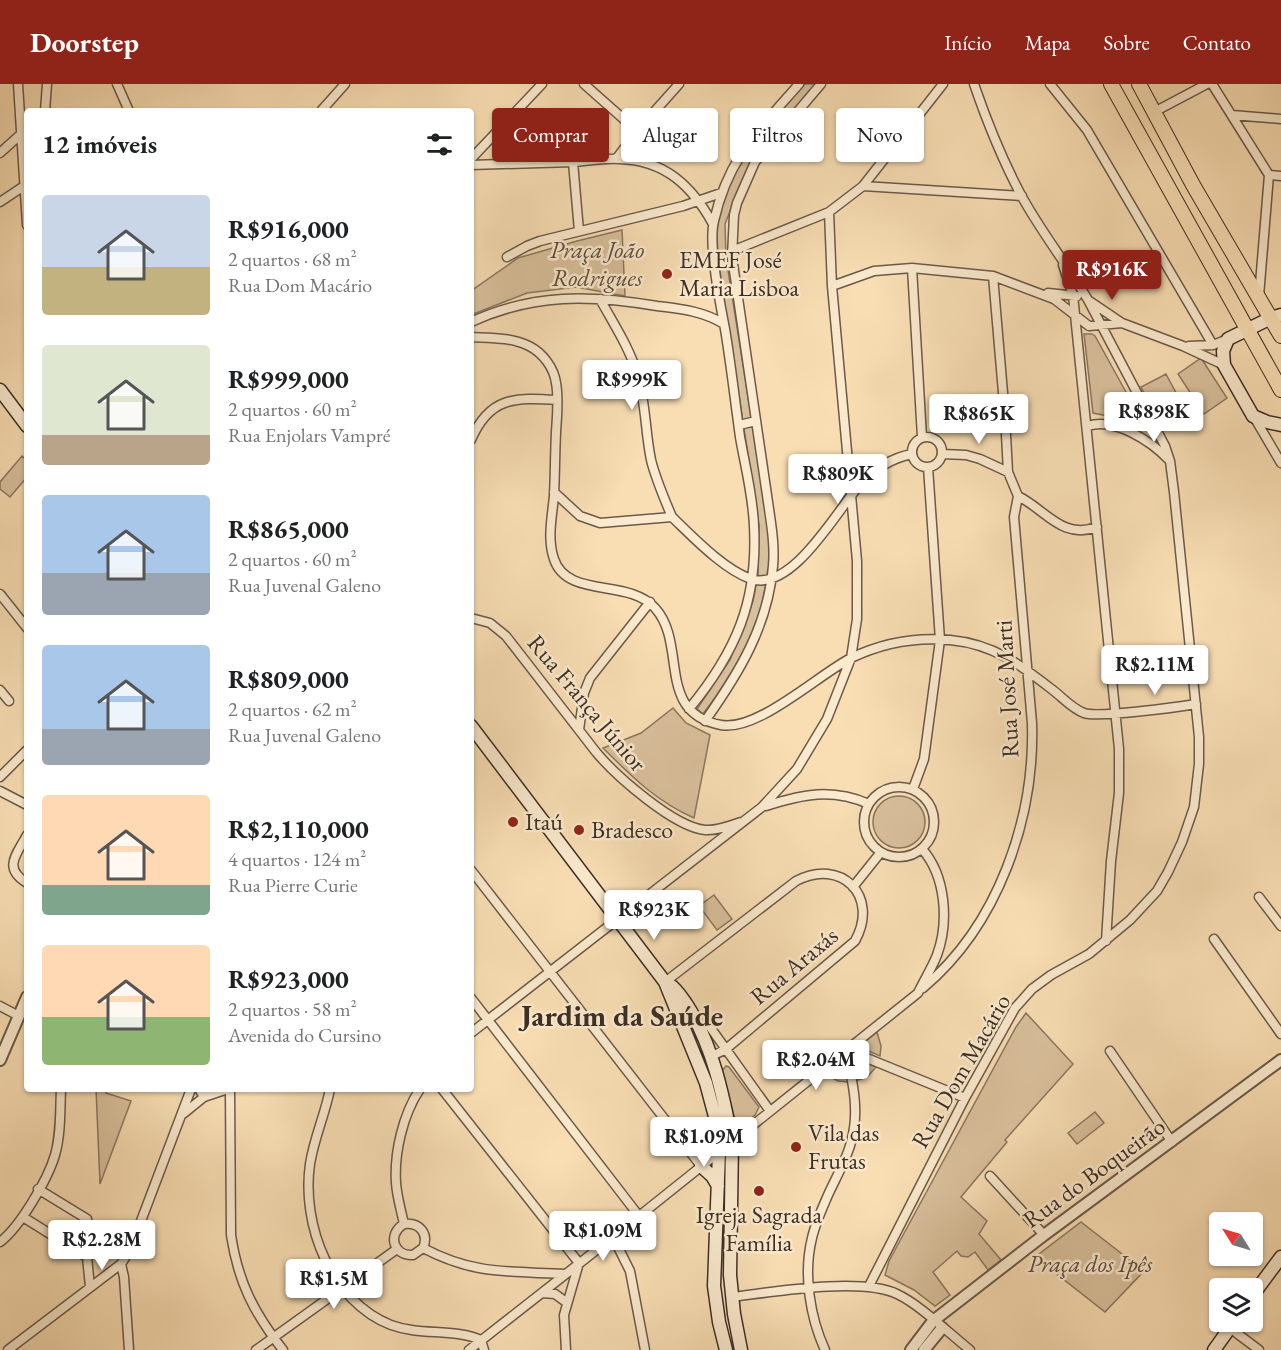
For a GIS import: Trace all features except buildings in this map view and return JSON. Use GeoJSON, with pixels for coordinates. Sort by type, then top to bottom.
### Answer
{"type":"FeatureCollection","features":[{"type":"Feature","properties":{"kind":"highway"},"geometry":{"type":"LineString","coordinates":[[1111,84],[1281,390]]}},
{"type":"Feature","properties":{"kind":"highway"},"geometry":{"type":"LineString","coordinates":[[1139,84],[1193,185],[1269,309],[1281,336]]}},
{"type":"Feature","properties":{"kind":"highway"},"geometry":{"type":"LineString","coordinates":[[1269,309],[1281,307]]}},
{"type":"Feature","properties":{"kind":"main road"},"geometry":{"type":"LineString","coordinates":[[1269,309],[1248,329],[1228,339],[1223,351],[1224,365],[1253,416],[1281,425]]}},
{"type":"Feature","properties":{"kind":"main road"},"geometry":{"type":"LineString","coordinates":[[0,390],[24,422]]}},
{"type":"Feature","properties":{"kind":"main road"},"geometry":{"type":"LineString","coordinates":[[474,730],[665,982],[685,1028],[714,1110],[719,1152],[714,1286],[726,1350]]}},
{"type":"Feature","properties":{"kind":"main road"},"geometry":{"type":"LineString","coordinates":[[665,982],[678,992],[701,1027],[712,1056],[732,1142],[730,1275],[741,1350]]}},
{"type":"Feature","properties":{"kind":"main road"},"geometry":{"type":"LineString","coordinates":[[685,1028],[696,1039],[704,1055],[712,1056]]}},
{"type":"Feature","properties":{"kind":"main road"},"geometry":{"type":"LineString","coordinates":[[701,1166],[718,1186]]}},
{"type":"Feature","properties":{"kind":"main road"},"geometry":{"type":"LineString","coordinates":[[1263,1281],[1281,1257]]}},
{"type":"Feature","properties":{"kind":"main road"},"geometry":{"type":"LineString","coordinates":[[1214,1350],[1227,1332]]}},
{"type":"Feature","properties":{"kind":"street"},"geometry":{"type":"LineString","coordinates":[[18,84],[24,164]]}},
{"type":"Feature","properties":{"kind":"street"},"geometry":{"type":"LineString","coordinates":[[45,108],[47,84]]}},
{"type":"Feature","properties":{"kind":"street"},"geometry":{"type":"LineString","coordinates":[[117,84],[128,108]]}},
{"type":"Feature","properties":{"kind":"street"},"geometry":{"type":"LineString","coordinates":[[324,108],[345,84]]}},
{"type":"Feature","properties":{"kind":"street"},"geometry":{"type":"LineString","coordinates":[[474,156],[542,84]]}},
{"type":"Feature","properties":{"kind":"street"},"geometry":{"type":"LineString","coordinates":[[584,84],[621,117]]}},
{"type":"Feature","properties":{"kind":"street"},"geometry":{"type":"LineString","coordinates":[[658,108],[679,84]]}},
{"type":"Feature","properties":{"kind":"street"},"geometry":{"type":"LineString","coordinates":[[778,108],[799,84]]}},
{"type":"Feature","properties":{"kind":"street"},"geometry":{"type":"LineString","coordinates":[[801,108],[821,84]]}},
{"type":"Feature","properties":{"kind":"street","name":"Rua Dom Macário"},"geometry":{"type":"LineString","coordinates":[[869,1286],[965,1098],[1015,1008],[1032,989],[1051,975],[1083,958],[1106,941],[1130,920],[1157,891],[1182,842],[1194,807],[1199,764],[1196,704],[1170,461],[1154,423],[1088,300],[1075,277],[1060,260],[1022,196],[992,134],[974,84]]}},
{"type":"Feature","properties":{"kind":"street"},"geometry":{"type":"LineString","coordinates":[[1050,84],[1076,116],[1104,159],[1213,345]]}},
{"type":"Feature","properties":{"kind":"street"},"geometry":{"type":"LineString","coordinates":[[1154,112],[1207,84]]}},
{"type":"Feature","properties":{"kind":"street"},"geometry":{"type":"LineString","coordinates":[[1212,84],[1269,175],[1269,309]]}},
{"type":"Feature","properties":{"kind":"street"},"geometry":{"type":"LineString","coordinates":[[732,251],[829,212],[863,186],[944,85]]}},
{"type":"Feature","properties":{"kind":"street"},"geometry":{"type":"LineString","coordinates":[[1232,115],[1281,119]]}},
{"type":"Feature","properties":{"kind":"street"},"geometry":{"type":"LineString","coordinates":[[0,153],[21,134]]}},
{"type":"Feature","properties":{"kind":"street"},"geometry":{"type":"LineString","coordinates":[[617,158],[621,153]]}},
{"type":"Feature","properties":{"kind":"street"},"geometry":{"type":"LineString","coordinates":[[609,159],[633,159],[660,168],[677,178],[699,201],[713,224]]}},
{"type":"Feature","properties":{"kind":"street"},"geometry":{"type":"LineString","coordinates":[[474,165],[573,162],[579,231]]}},
{"type":"Feature","properties":{"kind":"street"},"geometry":{"type":"LineString","coordinates":[[689,709],[708,686],[729,653],[749,599],[753,580],[755,556],[752,505],[714,251],[713,224],[721,193],[736,162]]}},
{"type":"Feature","properties":{"kind":"street"},"geometry":{"type":"LineString","coordinates":[[705,721],[745,660],[757,635],[773,566],[773,541],[768,502],[732,251],[737,203],[745,182],[758,162]]}},
{"type":"Feature","properties":{"kind":"street"},"geometry":{"type":"LineString","coordinates":[[1269,175],[1281,176]]}},
{"type":"Feature","properties":{"kind":"street"},"geometry":{"type":"LineString","coordinates":[[0,202],[24,185]]}},
{"type":"Feature","properties":{"kind":"street"},"geometry":{"type":"LineString","coordinates":[[863,186],[1022,196]]}},
{"type":"Feature","properties":{"kind":"street"},"geometry":{"type":"LineString","coordinates":[[507,257],[527,246],[699,201],[721,193]]}},
{"type":"Feature","properties":{"kind":"street"},"geometry":{"type":"LineString","coordinates":[[474,1031],[762,807],[797,769],[827,719],[851,658],[857,619],[857,561],[832,286],[829,212]]}},
{"type":"Feature","properties":{"kind":"street"},"geometry":{"type":"LineString","coordinates":[[1060,260],[1073,296],[1119,749],[1119,793],[1111,861],[1106,941]]}},
{"type":"Feature","properties":{"kind":"street"},"geometry":{"type":"LineString","coordinates":[[832,286],[874,272],[912,268],[993,276],[1039,292],[1064,305],[1089,326],[1122,323]]}},
{"type":"Feature","properties":{"kind":"street"},"geometry":{"type":"LineString","coordinates":[[912,268],[922,437]]}},
{"type":"Feature","properties":{"kind":"street"},"geometry":{"type":"LineString","coordinates":[[993,276],[1008,472],[1018,496],[1056,524],[1073,531],[1096,527]]}},
{"type":"Feature","properties":{"kind":"street"},"geometry":{"type":"LineString","coordinates":[[1039,292],[1088,300],[1122,323],[1183,345],[1224,365]]}},
{"type":"Feature","properties":{"kind":"street"},"geometry":{"type":"LineString","coordinates":[[474,321],[516,305],[545,300],[600,299],[702,313],[724,324]]}},
{"type":"Feature","properties":{"kind":"street"},"geometry":{"type":"LineString","coordinates":[[600,299],[630,353],[637,372],[642,391],[651,460],[672,517],[726,564],[753,580],[771,578],[797,564],[859,486],[881,467],[902,456],[912,454]]}},
{"type":"Feature","properties":{"kind":"street"},"geometry":{"type":"LineString","coordinates":[[702,313],[720,301]]}},
{"type":"Feature","properties":{"kind":"street"},"geometry":{"type":"LineString","coordinates":[[474,330],[483,338]]}},
{"type":"Feature","properties":{"kind":"street"},"geometry":{"type":"LineString","coordinates":[[474,337],[521,343],[539,353],[554,374],[557,400],[551,547],[556,565],[560,570],[586,586],[629,592],[650,602],[668,628],[679,693],[689,709],[705,721],[725,726],[747,723],[851,658],[876,648],[904,641],[965,642],[990,650],[1015,660],[1083,712],[1092,715],[1196,704]]}},
{"type":"Feature","properties":{"kind":"street"},"geometry":{"type":"LineString","coordinates":[[1183,345],[1213,345],[1228,339]]}},
{"type":"Feature","properties":{"kind":"street"},"geometry":{"type":"LineString","coordinates":[[728,351],[745,349]]}},
{"type":"Feature","properties":{"kind":"street"},"geometry":{"type":"LineString","coordinates":[[474,434],[488,412],[500,404],[515,399],[557,400]]}},
{"type":"Feature","properties":{"kind":"street"},"geometry":{"type":"LineString","coordinates":[[1253,416],[1281,463]]}},
{"type":"Feature","properties":{"kind":"street"},"geometry":{"type":"LineString","coordinates":[[739,425],[756,421]]}},
{"type":"Feature","properties":{"kind":"street"},"geometry":{"type":"LineString","coordinates":[[1088,426],[1106,423],[1135,435],[1153,445],[1170,461]]}},
{"type":"Feature","properties":{"kind":"street"},"geometry":{"type":"LineString","coordinates":[[1135,435],[1148,432],[1154,423]]}},
{"type":"Feature","properties":{"kind":"street"},"geometry":{"type":"LineString","coordinates":[[1268,442],[1269,429],[1281,425]]}},
{"type":"Feature","properties":{"kind":"street"},"geometry":{"type":"LineString","coordinates":[[922,437],[931,437],[938,441],[942,454],[937,463],[928,467],[920,465],[912,454],[915,442],[922,437]]}},
{"type":"Feature","properties":{"kind":"street"},"geometry":{"type":"LineString","coordinates":[[942,454],[973,457],[1008,472]]}},
{"type":"Feature","properties":{"kind":"street"},"geometry":{"type":"LineString","coordinates":[[913,789],[924,759],[940,640],[928,467]]}},
{"type":"Feature","properties":{"kind":"street"},"geometry":{"type":"LineString","coordinates":[[554,492],[572,510],[591,521],[600,523],[672,517]]}},
{"type":"Feature","properties":{"kind":"street","name":"Rua José Marti"},"geometry":{"type":"LineString","coordinates":[[469,1350],[918,993],[951,960],[984,914],[1007,866],[1019,832],[1026,800],[1033,745],[1029,671],[1014,517],[1018,496]]}},
{"type":"Feature","properties":{"kind":"street"},"geometry":{"type":"LineString","coordinates":[[752,505],[768,502]]}},
{"type":"Feature","properties":{"kind":"street"},"geometry":{"type":"LineString","coordinates":[[552,508],[572,510]]}},
{"type":"Feature","properties":{"kind":"street"},"geometry":{"type":"LineString","coordinates":[[2,601],[24,625]]}},
{"type":"Feature","properties":{"kind":"street"},"geometry":{"type":"LineString","coordinates":[[579,730],[584,693],[592,675],[650,602]]}},
{"type":"Feature","properties":{"kind":"street","name":"Rua França Júnior"},"geometry":{"type":"LineString","coordinates":[[474,619],[500,629],[621,780],[681,821],[705,830]]}},
{"type":"Feature","properties":{"kind":"street"},"geometry":{"type":"LineString","coordinates":[[729,653],[745,660]]}},
{"type":"Feature","properties":{"kind":"street"},"geometry":{"type":"LineString","coordinates":[[0,690],[9,700]]}},
{"type":"Feature","properties":{"kind":"street"},"geometry":{"type":"LineString","coordinates":[[563,710],[574,711],[582,706]]}},
{"type":"Feature","properties":{"kind":"street"},"geometry":{"type":"LineString","coordinates":[[0,777],[24,753]]}},
{"type":"Feature","properties":{"kind":"street"},"geometry":{"type":"LineString","coordinates":[[898,786],[913,789],[928,801],[935,818],[932,837],[922,849],[914,854],[902,857],[890,856],[881,852],[871,842],[865,831],[864,819],[869,804],[875,796],[886,789],[898,786]]}},
{"type":"Feature","properties":{"kind":"street"},"geometry":{"type":"LineString","coordinates":[[780,789],[790,798]]}},
{"type":"Feature","properties":{"kind":"street"},"geometry":{"type":"LineString","coordinates":[[0,791],[24,803]]}},
{"type":"Feature","properties":{"kind":"street"},"geometry":{"type":"LineString","coordinates":[[762,807],[790,798],[837,794],[869,804]]}},
{"type":"Feature","properties":{"kind":"street"},"geometry":{"type":"LineString","coordinates":[[705,853],[711,839],[705,830],[725,827],[749,818]]}},
{"type":"Feature","properties":{"kind":"street"},"geometry":{"type":"LineString","coordinates":[[24,840],[14,857],[13,865],[17,876],[24,881]]}},
{"type":"Feature","properties":{"kind":"street"},"geometry":{"type":"LineString","coordinates":[[918,993],[937,955],[943,925],[943,907],[937,874],[930,858],[922,849]]}},
{"type":"Feature","properties":{"kind":"street"},"geometry":{"type":"LineString","coordinates":[[665,982],[796,881],[824,872],[847,880],[854,887],[881,852]]}},
{"type":"Feature","properties":{"kind":"street"},"geometry":{"type":"LineString","coordinates":[[474,874],[701,1166]]}},
{"type":"Feature","properties":{"kind":"street","name":"Rua Araxás"},"geometry":{"type":"LineString","coordinates":[[712,1056],[726,1049],[855,941],[863,926],[864,908],[854,887]]}},
{"type":"Feature","properties":{"kind":"street"},"geometry":{"type":"LineString","coordinates":[[1259,897],[1281,926]]}},
{"type":"Feature","properties":{"kind":"street"},"geometry":{"type":"LineString","coordinates":[[1214,939],[1281,1034]]}},
{"type":"Feature","properties":{"kind":"street"},"geometry":{"type":"LineString","coordinates":[[474,1002],[639,1216]]}},
{"type":"Feature","properties":{"kind":"street"},"geometry":{"type":"LineString","coordinates":[[0,1060],[24,1005]]}},
{"type":"Feature","properties":{"kind":"street"},"geometry":{"type":"LineString","coordinates":[[0,1006],[19,1016]]}},
{"type":"Feature","properties":{"kind":"street"},"geometry":{"type":"LineString","coordinates":[[701,1027],[706,1025],[710,1027],[770,1111]]}},
{"type":"Feature","properties":{"kind":"street"},"geometry":{"type":"LineString","coordinates":[[846,1050],[965,1098]]}},
{"type":"Feature","properties":{"kind":"street"},"geometry":{"type":"LineString","coordinates":[[825,1350],[813,1316],[809,1289],[809,1260],[812,1238],[820,1214],[850,1148],[855,1127],[856,1105],[846,1050]]}},
{"type":"Feature","properties":{"kind":"street"},"geometry":{"type":"LineString","coordinates":[[1110,1051],[1172,1142]]}},
{"type":"Feature","properties":{"kind":"street","name":"Rua do Boqueirão"},"geometry":{"type":"LineString","coordinates":[[938,1324],[1044,1235],[1281,1060]]}},
{"type":"Feature","properties":{"kind":"street"},"geometry":{"type":"LineString","coordinates":[[0,1242],[14,1230],[23,1217],[55,1155],[61,1092]]}},
{"type":"Feature","properties":{"kind":"street"},"geometry":{"type":"LineString","coordinates":[[8,1350],[121,1264],[130,1250],[191,1092]]}},
{"type":"Feature","properties":{"kind":"street"},"geometry":{"type":"LineString","coordinates":[[229,1092],[231,1235],[234,1256],[247,1296],[283,1350]]}},
{"type":"Feature","properties":{"kind":"street"},"geometry":{"type":"LineString","coordinates":[[329,1092],[310,1166],[310,1201],[317,1236],[331,1270],[363,1310],[393,1326],[418,1332],[461,1334],[481,1340],[484,1350]]}},
{"type":"Feature","properties":{"kind":"street"},"geometry":{"type":"LineString","coordinates":[[404,1224],[396,1181],[397,1160],[404,1126],[419,1092]]}},
{"type":"Feature","properties":{"kind":"street"},"geometry":{"type":"LineString","coordinates":[[444,1092],[579,1263],[567,1302],[563,1329],[566,1350]]}},
{"type":"Feature","properties":{"kind":"street"},"geometry":{"type":"LineString","coordinates":[[183,1114],[202,1093]]}},
{"type":"Feature","properties":{"kind":"street"},"geometry":{"type":"LineString","coordinates":[[990,1176],[1044,1235]]}},
{"type":"Feature","properties":{"kind":"street"},"geometry":{"type":"LineString","coordinates":[[38,1189],[87,1219],[90,1287]]}},
{"type":"Feature","properties":{"kind":"street"},"geometry":{"type":"LineString","coordinates":[[23,1217],[87,1257]]}},
{"type":"Feature","properties":{"kind":"street"},"geometry":{"type":"LineString","coordinates":[[404,1224],[414,1224],[422,1229],[425,1239],[423,1248],[413,1255],[407,1255],[397,1249],[394,1234],[404,1224]]}},
{"type":"Feature","properties":{"kind":"street"},"geometry":{"type":"LineString","coordinates":[[613,1237],[630,1271],[645,1350]]}},
{"type":"Feature","properties":{"kind":"street"},"geometry":{"type":"LineString","coordinates":[[423,1248],[449,1261],[489,1271],[565,1274]]}},
{"type":"Feature","properties":{"kind":"street"},"geometry":{"type":"LineString","coordinates":[[256,1350],[397,1249]]}},
{"type":"Feature","properties":{"kind":"street"},"geometry":{"type":"LineString","coordinates":[[121,1264],[129,1350]]}},
{"type":"Feature","properties":{"kind":"street"},"geometry":{"type":"LineString","coordinates":[[732,1297],[809,1289],[869,1286],[899,1295],[970,1350]]}},
{"type":"Feature","properties":{"kind":"street"},"geometry":{"type":"LineString","coordinates":[[542,1293],[555,1294],[567,1302]]}},
{"type":"Feature","properties":{"kind":"street"},"geometry":{"type":"LineString","coordinates":[[911,1350],[938,1324]]}},
{"type":"Feature","properties":{"kind":"street"},"geometry":{"type":"LineString","coordinates":[[924,1350],[938,1324]]}},
{"type":"Feature","properties":{"kind":"street"},"geometry":{"type":"LineString","coordinates":[[1240,1332],[1259,1350]]}},
{"type":"Feature","properties":{"kind":"green space"},"geometry":{"type":"Polygon","coordinates":[[[805,84],[816,84],[796,108],[784,108],[805,84]]]}},
{"type":"Feature","properties":{"kind":"green space"},"geometry":{"type":"Polygon","coordinates":[[[740,162],[752,162],[725,224],[726,258],[767,522],[769,566],[766,587],[755,626],[727,680],[703,714],[697,709],[730,660],[753,601],[758,575],[759,525],[715,242],[725,197],[740,162]]]}},
{"type":"Feature","properties":{"kind":"green space","name":"Praça João Rodrigues"},"geometry":{"type":"Polygon","coordinates":[[[622,230],[625,296],[576,287],[527,293],[474,314],[474,289],[518,258],[622,230]]]}},
{"type":"Feature","properties":{"kind":"green space"},"geometry":{"type":"Polygon","coordinates":[[[1084,334],[1095,336],[1142,421],[1144,427],[1142,430],[1113,417],[1093,413],[1084,334]]]}},
{"type":"Feature","properties":{"kind":"green space"},"geometry":{"type":"Polygon","coordinates":[[[1201,358],[1227,398],[1204,414],[1178,374],[1201,358]]]}},
{"type":"Feature","properties":{"kind":"green space"},"geometry":{"type":"Polygon","coordinates":[[[1166,374],[1189,417],[1164,430],[1141,387],[1166,374]]]}},
{"type":"Feature","properties":{"kind":"green space"},"geometry":{"type":"Polygon","coordinates":[[[22,456],[24,458],[24,481],[10,497],[0,489],[0,482],[22,456]]]}},
{"type":"Feature","properties":{"kind":"green space"},"geometry":{"type":"Polygon","coordinates":[[[673,708],[686,723],[710,735],[694,818],[656,796],[603,748],[641,733],[673,708]]]}},
{"type":"Feature","properties":{"kind":"green space"},"geometry":{"type":"Polygon","coordinates":[[[894,796],[904,796],[918,803],[925,822],[918,841],[904,848],[894,848],[884,844],[877,837],[873,827],[873,817],[877,807],[884,800],[894,796]]]}},
{"type":"Feature","properties":{"kind":"green space"},"geometry":{"type":"Polygon","coordinates":[[[714,895],[732,919],[717,930],[699,906],[714,895]]]}},
{"type":"Feature","properties":{"kind":"green space"},"geometry":{"type":"Polygon","coordinates":[[[1026,1013],[1073,1064],[1005,1140],[1007,1142],[961,1197],[987,1221],[979,1234],[1001,1260],[988,1270],[975,1252],[968,1257],[961,1256],[957,1251],[933,1272],[950,1295],[935,1306],[914,1290],[885,1275],[889,1261],[1016,1027],[1026,1013]]]}},
{"type":"Feature","properties":{"kind":"green space"},"geometry":{"type":"Polygon","coordinates":[[[877,1032],[881,1046],[880,1056],[859,1047],[877,1032]]]}},
{"type":"Feature","properties":{"kind":"green space"},"geometry":{"type":"Polygon","coordinates":[[[849,1055],[876,1067],[867,1077],[855,1081],[849,1055]]]}},
{"type":"Feature","properties":{"kind":"green space"},"geometry":{"type":"Polygon","coordinates":[[[844,1058],[848,1082],[838,1081],[826,1074],[844,1058]]]}},
{"type":"Feature","properties":{"kind":"green space"},"geometry":{"type":"Polygon","coordinates":[[[726,1066],[759,1107],[755,1115],[740,1127],[736,1124],[722,1071],[726,1066]]]}},
{"type":"Feature","properties":{"kind":"green space"},"geometry":{"type":"Polygon","coordinates":[[[96,1092],[106,1092],[131,1101],[100,1184],[96,1092]]]}},
{"type":"Feature","properties":{"kind":"green space"},"geometry":{"type":"Polygon","coordinates":[[[1095,1112],[1104,1123],[1077,1144],[1068,1133],[1095,1112]]]}},
{"type":"Feature","properties":{"kind":"green space","name":"Praça dos Ipês"},"geometry":{"type":"Polygon","coordinates":[[[1081,1222],[1144,1271],[1105,1312],[1035,1257],[1081,1222]]]}},
{"type":"Feature","properties":{"kind":"place","name":"EMEF José Maria Lisboa"},"geometry":{"type":"Point","coordinates":[667,274]}},
{"type":"Feature","properties":{"kind":"place","name":"Itaú"},"geometry":{"type":"Point","coordinates":[513,822]}},
{"type":"Feature","properties":{"kind":"place","name":"Bradesco"},"geometry":{"type":"Point","coordinates":[579,830]}},
{"type":"Feature","properties":{"kind":"place","name":"Vila das Frutas"},"geometry":{"type":"Point","coordinates":[796,1147]}},
{"type":"Feature","properties":{"kind":"place","name":"Igreja Sagrada Família"},"geometry":{"type":"Point","coordinates":[759,1191]}},
{"type":"Feature","properties":{"kind":"district","name":"Jardim da Saúde"},"geometry":{"type":"Point","coordinates":[622,1016]}}]}
